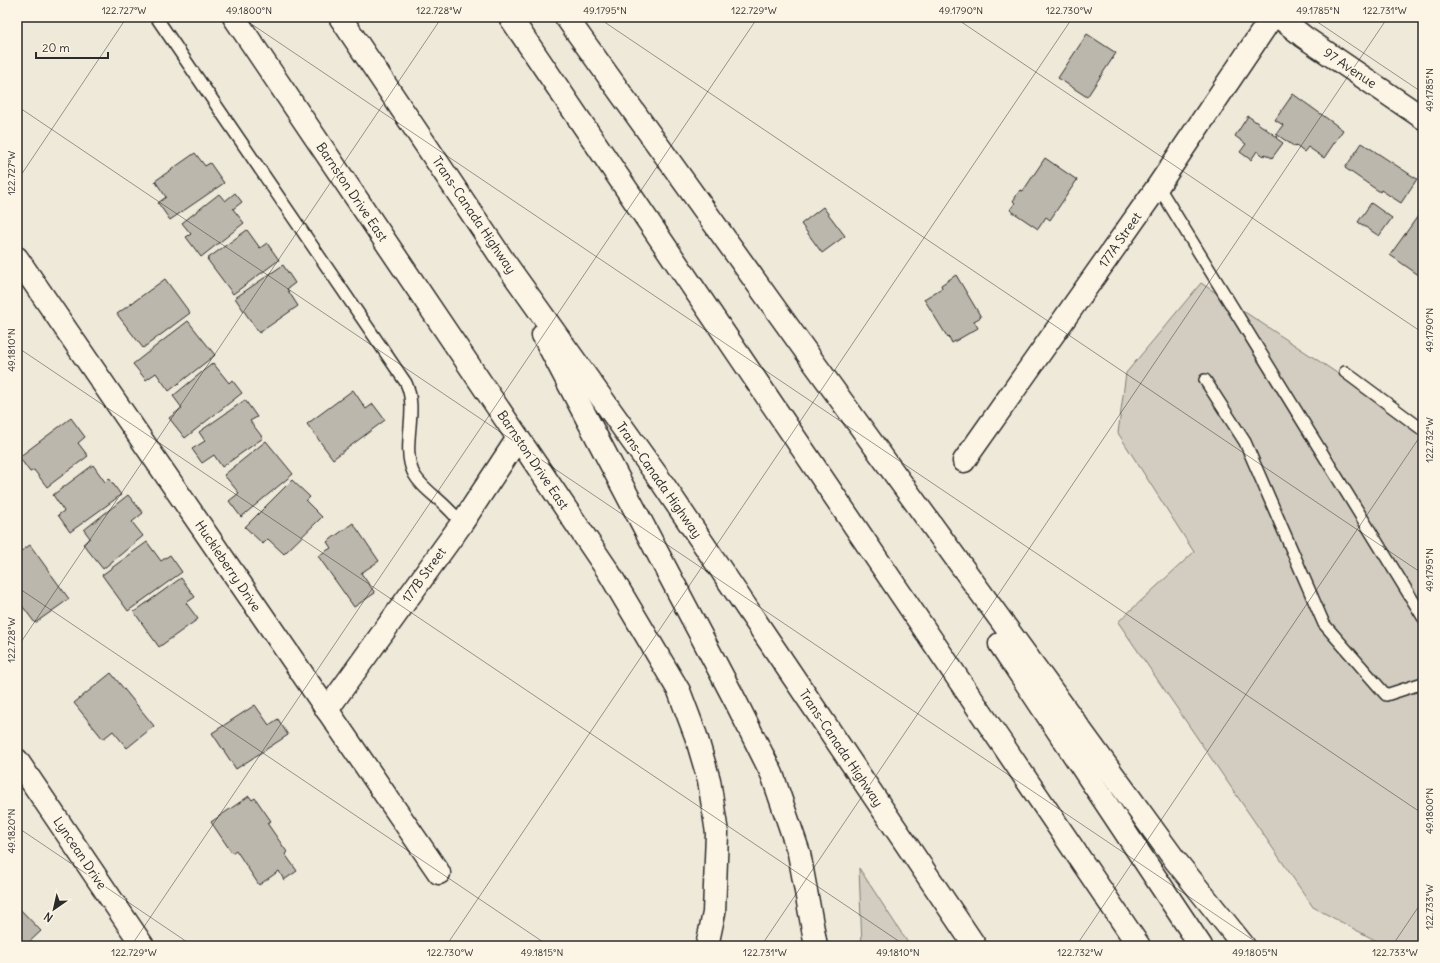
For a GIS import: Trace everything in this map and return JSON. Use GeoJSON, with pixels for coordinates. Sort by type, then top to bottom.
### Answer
{"type":"FeatureCollection","features":[{"type":"Feature","properties":{"kind":"main road","name":"Barnston Drive East"},"geometry":{"type":"LineString","coordinates":[[234,17],[608,572],[679,692],[696,736],[709,780],[717,833],[714,913],[707,946]]}},
{"type":"Feature","properties":{"kind":"main road","name":"Trans-Canada Highway"},"geometry":{"type":"LineString","coordinates":[[340,17],[503,260],[663,484],[975,946]]}},
{"type":"Feature","properties":{"kind":"main road"},"geometry":{"type":"LineString","coordinates":[[510,17],[1139,946]]}},
{"type":"Feature","properties":{"kind":"main road"},"geometry":{"type":"LineString","coordinates":[[566,17],[817,367],[1175,860],[1244,946]]}},
{"type":"Feature","properties":{"kind":"main road","name":"177A Street"},"geometry":{"type":"LineString","coordinates":[[964,461],[1158,186],[1272,17]]}},
{"type":"Feature","properties":{"kind":"main road","name":"97 Avenue"},"geometry":{"type":"LineString","coordinates":[[1279,17],[1423,118]]}},
{"type":"Feature","properties":{"kind":"main road","name":"Huckleberry Drive"},"geometry":{"type":"LineString","coordinates":[[17,258],[439,873]]}},
{"type":"Feature","properties":{"kind":"main road"},"geometry":{"type":"LineString","coordinates":[[503,260],[736,702],[772,774],[799,853],[816,946]]}},
{"type":"Feature","properties":{"kind":"main road"},"geometry":{"type":"LineString","coordinates":[[817,367],[1201,946]]}},
{"type":"Feature","properties":{"kind":"main road","name":"177B Street"},"geometry":{"type":"LineString","coordinates":[[327,710],[462,523],[518,438]]}},
{"type":"Feature","properties":{"kind":"main road","name":"Lyncean Drive"},"geometry":{"type":"LineString","coordinates":[[17,760],[144,946]]}},
{"type":"Feature","properties":{"kind":"lane"},"geometry":{"type":"LineString","coordinates":[[156,17],[406,383],[410,392],[411,403],[409,463],[413,473],[421,483],[462,523]]}},
{"type":"Feature","properties":{"kind":"lane"},"geometry":{"type":"LineString","coordinates":[[1158,186],[1423,617]]}},
{"type":"Feature","properties":{"kind":"lane"},"geometry":{"type":"LineString","coordinates":[[1345,372],[1423,430]]}},
{"type":"Feature","properties":{"kind":"lane"},"geometry":{"type":"LineString","coordinates":[[1205,380],[1245,442],[1324,624],[1386,695],[1423,684]]}},
{"type":"Feature","properties":{"kind":"shaded area"},"geometry":{"type":"Polygon","coordinates":[[[1201,283],[1423,430],[1423,946],[1386,946],[1313,907],[1118,622],[1194,552],[1118,433],[1126,373],[1201,283]]]}},
{"type":"Feature","properties":{"kind":"shaded area"},"geometry":{"type":"Polygon","coordinates":[[[859,868],[910,946],[862,946],[859,868]]]}},
{"type":"Feature","properties":{"kind":"building"},"geometry":{"type":"Polygon","coordinates":[[[1087,34],[1116,53],[1087,97],[1058,78],[1087,34]]]}},
{"type":"Feature","properties":{"kind":"building"},"geometry":{"type":"Polygon","coordinates":[[[1293,94],[1343,130],[1324,158],[1308,147],[1304,152],[1276,134],[1283,125],[1275,120],[1293,94]]]}},
{"type":"Feature","properties":{"kind":"building"},"geometry":{"type":"Polygon","coordinates":[[[1248,116],[1283,143],[1272,158],[1265,154],[1264,156],[1257,151],[1251,160],[1240,152],[1246,144],[1235,136],[1248,116]]]}},
{"type":"Feature","properties":{"kind":"building"},"geometry":{"type":"Polygon","coordinates":[[[1362,143],[1417,179],[1401,203],[1381,190],[1380,192],[1345,168],[1362,143]]]}},
{"type":"Feature","properties":{"kind":"building"},"geometry":{"type":"Polygon","coordinates":[[[195,153],[205,166],[210,163],[224,183],[170,220],[158,203],[166,197],[155,181],[195,153]]]}},
{"type":"Feature","properties":{"kind":"building"},"geometry":{"type":"Polygon","coordinates":[[[1045,158],[1077,180],[1050,220],[1046,217],[1038,229],[1010,210],[1015,203],[1013,201],[1020,190],[1023,191],[1045,158]]]}},
{"type":"Feature","properties":{"kind":"building"},"geometry":{"type":"Polygon","coordinates":[[[235,193],[242,202],[233,209],[244,223],[201,257],[186,237],[191,234],[182,223],[219,194],[225,201],[235,193]]]}},
{"type":"Feature","properties":{"kind":"building"},"geometry":{"type":"Polygon","coordinates":[[[1371,203],[1392,218],[1379,236],[1358,222],[1371,203]]]}},
{"type":"Feature","properties":{"kind":"building"},"geometry":{"type":"Polygon","coordinates":[[[823,207],[845,236],[822,253],[801,224],[823,207]]]}},
{"type":"Feature","properties":{"kind":"building"},"geometry":{"type":"Polygon","coordinates":[[[1423,209],[1423,278],[1390,255],[1423,209]]]}},
{"type":"Feature","properties":{"kind":"building"},"geometry":{"type":"Polygon","coordinates":[[[247,230],[260,248],[267,243],[279,260],[233,294],[207,259],[247,230]]]}},
{"type":"Feature","properties":{"kind":"building"},"geometry":{"type":"Polygon","coordinates":[[[283,265],[295,283],[287,289],[298,306],[259,333],[235,298],[283,265]]]}},
{"type":"Feature","properties":{"kind":"building"},"geometry":{"type":"Polygon","coordinates":[[[956,275],[981,317],[974,321],[978,328],[952,343],[924,299],[942,288],[941,285],[956,275]]]}},
{"type":"Feature","properties":{"kind":"building"},"geometry":{"type":"Polygon","coordinates":[[[165,279],[190,313],[143,348],[117,314],[165,279]]]}},
{"type":"Feature","properties":{"kind":"building"},"geometry":{"type":"Polygon","coordinates":[[[188,321],[215,355],[169,391],[156,373],[146,380],[133,364],[188,321]]]}},
{"type":"Feature","properties":{"kind":"building"},"geometry":{"type":"Polygon","coordinates":[[[213,363],[229,383],[232,380],[242,393],[185,438],[169,418],[182,408],[173,396],[213,363]]]}},
{"type":"Feature","properties":{"kind":"building"},"geometry":{"type":"Polygon","coordinates":[[[353,390],[366,409],[373,404],[385,420],[333,459],[307,424],[353,390]]]}},
{"type":"Feature","properties":{"kind":"building"},"geometry":{"type":"Polygon","coordinates":[[[245,400],[257,417],[250,421],[263,438],[222,467],[214,455],[202,463],[192,449],[205,441],[199,432],[245,400]]]}},
{"type":"Feature","properties":{"kind":"building"},"geometry":{"type":"Polygon","coordinates":[[[71,418],[85,437],[78,443],[88,456],[47,487],[34,470],[30,472],[19,457],[71,418]]]}},
{"type":"Feature","properties":{"kind":"building"},"geometry":{"type":"Polygon","coordinates":[[[266,441],[293,474],[241,517],[229,501],[239,493],[224,475],[266,441]]]}},
{"type":"Feature","properties":{"kind":"building"},"geometry":{"type":"Polygon","coordinates":[[[93,465],[105,482],[109,478],[121,495],[70,532],[58,515],[64,511],[53,495],[93,465]]]}},
{"type":"Feature","properties":{"kind":"building"},"geometry":{"type":"Polygon","coordinates":[[[292,480],[310,497],[306,501],[322,517],[284,554],[268,539],[263,544],[245,527],[292,480]]]}},
{"type":"Feature","properties":{"kind":"building"},"geometry":{"type":"Polygon","coordinates":[[[128,495],[143,513],[132,522],[143,536],[103,569],[83,544],[90,538],[84,530],[128,495]]]}},
{"type":"Feature","properties":{"kind":"building"},"geometry":{"type":"Polygon","coordinates":[[[353,523],[379,561],[361,573],[375,593],[354,607],[318,556],[331,548],[327,542],[353,523]]]}},
{"type":"Feature","properties":{"kind":"building"},"geometry":{"type":"Polygon","coordinates":[[[147,542],[161,561],[170,555],[182,572],[128,611],[102,575],[147,542]]]}},
{"type":"Feature","properties":{"kind":"building"},"geometry":{"type":"Polygon","coordinates":[[[30,545],[69,599],[35,623],[17,599],[17,554],[30,545]]]}},
{"type":"Feature","properties":{"kind":"building"},"geometry":{"type":"Polygon","coordinates":[[[181,578],[195,597],[186,603],[198,619],[159,647],[134,612],[181,578]]]}},
{"type":"Feature","properties":{"kind":"building"},"geometry":{"type":"Polygon","coordinates":[[[111,673],[154,726],[127,748],[113,731],[103,739],[74,703],[111,673]]]}},
{"type":"Feature","properties":{"kind":"building"},"geometry":{"type":"Polygon","coordinates":[[[255,705],[269,725],[278,719],[288,735],[236,769],[212,733],[255,705]]]}},
{"type":"Feature","properties":{"kind":"building"},"geometry":{"type":"Polygon","coordinates":[[[249,796],[252,800],[255,798],[271,821],[267,823],[287,852],[285,854],[297,871],[284,880],[279,871],[259,885],[236,850],[232,853],[211,822],[249,796]]]}},
{"type":"Feature","properties":{"kind":"building"},"geometry":{"type":"Polygon","coordinates":[[[17,906],[41,931],[25,946],[17,946],[17,906]]]}}]}
